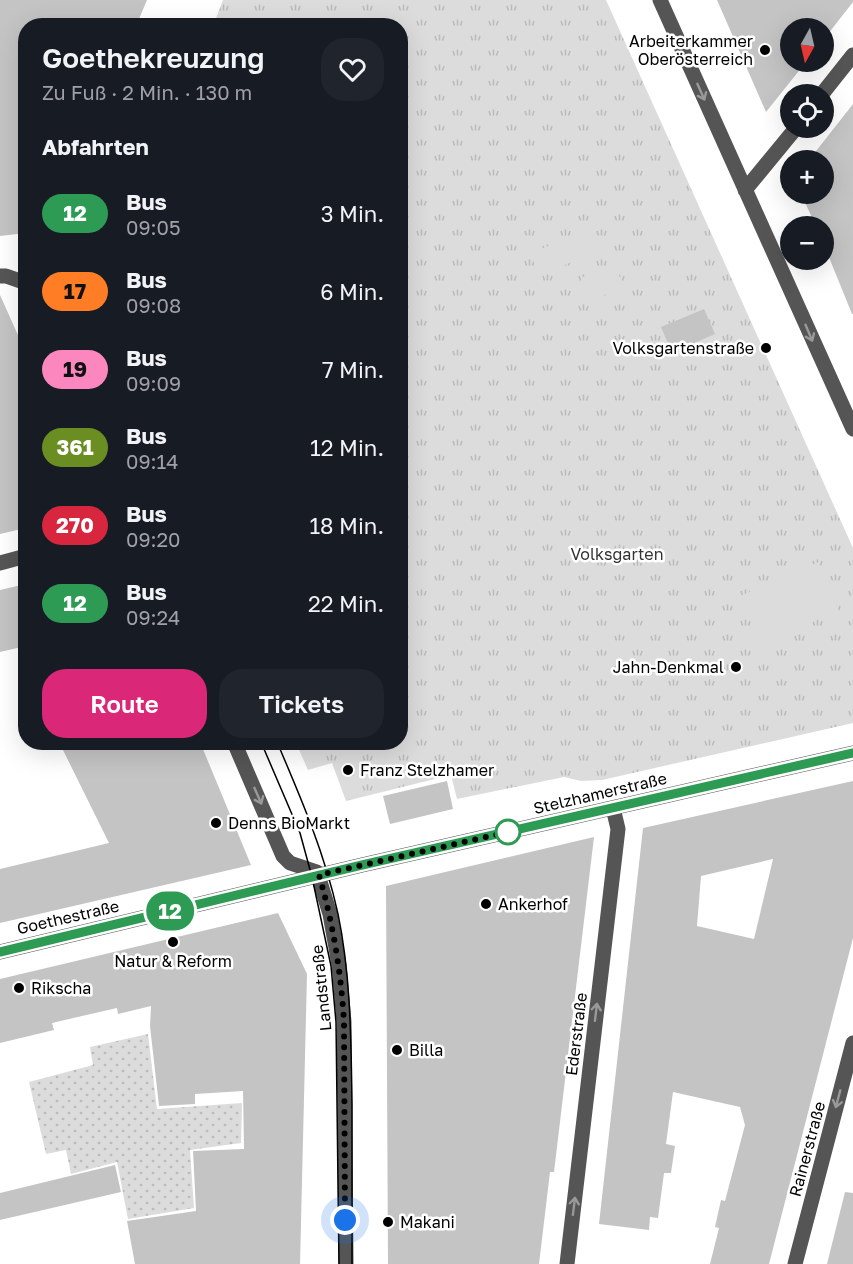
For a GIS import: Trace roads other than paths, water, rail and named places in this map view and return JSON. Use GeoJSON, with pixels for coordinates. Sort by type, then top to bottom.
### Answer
{"type":"FeatureCollection","features":[{"type":"Feature","properties":{"kind":"street"},"geometry":{"type":"LineString","coordinates":[[660,0],[853,429]]}},
{"type":"Feature","properties":{"kind":"street"},"geometry":{"type":"LineString","coordinates":[[830,84],[853,55]]}},
{"type":"Feature","properties":{"kind":"street"},"geometry":{"type":"LineString","coordinates":[[745,190],[788,138]]}},
{"type":"Feature","properties":{"kind":"street"},"geometry":{"type":"LineString","coordinates":[[0,276],[18,281]]}},
{"type":"Feature","properties":{"kind":"street"},"geometry":{"type":"LineString","coordinates":[[0,562],[18,558]]}},
{"type":"Feature","properties":{"kind":"street"},"geometry":{"type":"LineString","coordinates":[[238,750],[284,856],[290,863],[317,872],[319,875]]}},
{"type":"Feature","properties":{"kind":"street","name":"Stelzhamerstraße"},"geometry":{"type":"LineString","coordinates":[[319,875],[853,753]]}},
{"type":"Feature","properties":{"kind":"street","name":"Ederstraße"},"geometry":{"type":"LineString","coordinates":[[567,1264],[618,829],[613,808]]}},
{"type":"Feature","properties":{"kind":"street","name":"Goethestraße"},"geometry":{"type":"LineString","coordinates":[[0,952],[319,875]]}},
{"type":"Feature","properties":{"kind":"street","name":"Landstraße"},"geometry":{"type":"LineString","coordinates":[[319,875],[330,914],[339,965],[344,1022],[346,1264]]}},
{"type":"Feature","properties":{"kind":"street","name":"Rainerstraße"},"geometry":{"type":"LineString","coordinates":[[795,1264],[853,1043]]}},
{"type":"Feature","properties":{"kind":"tram line"},"geometry":{"type":"LineString","coordinates":[[264,750],[300,833],[331,966],[336,1022],[339,1264]]}},
{"type":"Feature","properties":{"kind":"tram line"},"geometry":{"type":"LineString","coordinates":[[280,750],[319,848],[333,892],[342,938],[351,1032],[352,1264]]}},
{"type":"Feature","properties":{"kind":"place","name":"Arbeiterkammer Oberösterreich"},"geometry":{"type":"Point","coordinates":[765,50]}},
{"type":"Feature","properties":{"kind":"place","name":"Volksgartenstraße"},"geometry":{"type":"Point","coordinates":[766,348]}},
{"type":"Feature","properties":{"kind":"place","name":"Jahn-Denkmal"},"geometry":{"type":"Point","coordinates":[736,667]}},
{"type":"Feature","properties":{"kind":"place","name":"Franz Stelzhamer"},"geometry":{"type":"Point","coordinates":[348,770]}},
{"type":"Feature","properties":{"kind":"place","name":"Denns BioMarkt"},"geometry":{"type":"Point","coordinates":[216,823]}},
{"type":"Feature","properties":{"kind":"place","name":"Ankerhof"},"geometry":{"type":"Point","coordinates":[486,904]}},
{"type":"Feature","properties":{"kind":"place","name":"Natur & Reform"},"geometry":{"type":"Point","coordinates":[173,942]}},
{"type":"Feature","properties":{"kind":"place","name":"Rikscha"},"geometry":{"type":"Point","coordinates":[19,988]}},
{"type":"Feature","properties":{"kind":"place","name":"Billa"},"geometry":{"type":"Point","coordinates":[397,1050]}},
{"type":"Feature","properties":{"kind":"place","name":"Makani"},"geometry":{"type":"Point","coordinates":[388,1222]}},
{"type":"Feature","properties":{"kind":"park label","name":"Volksgarten"},"geometry":{"type":"Point","coordinates":[617,554]}}]}
